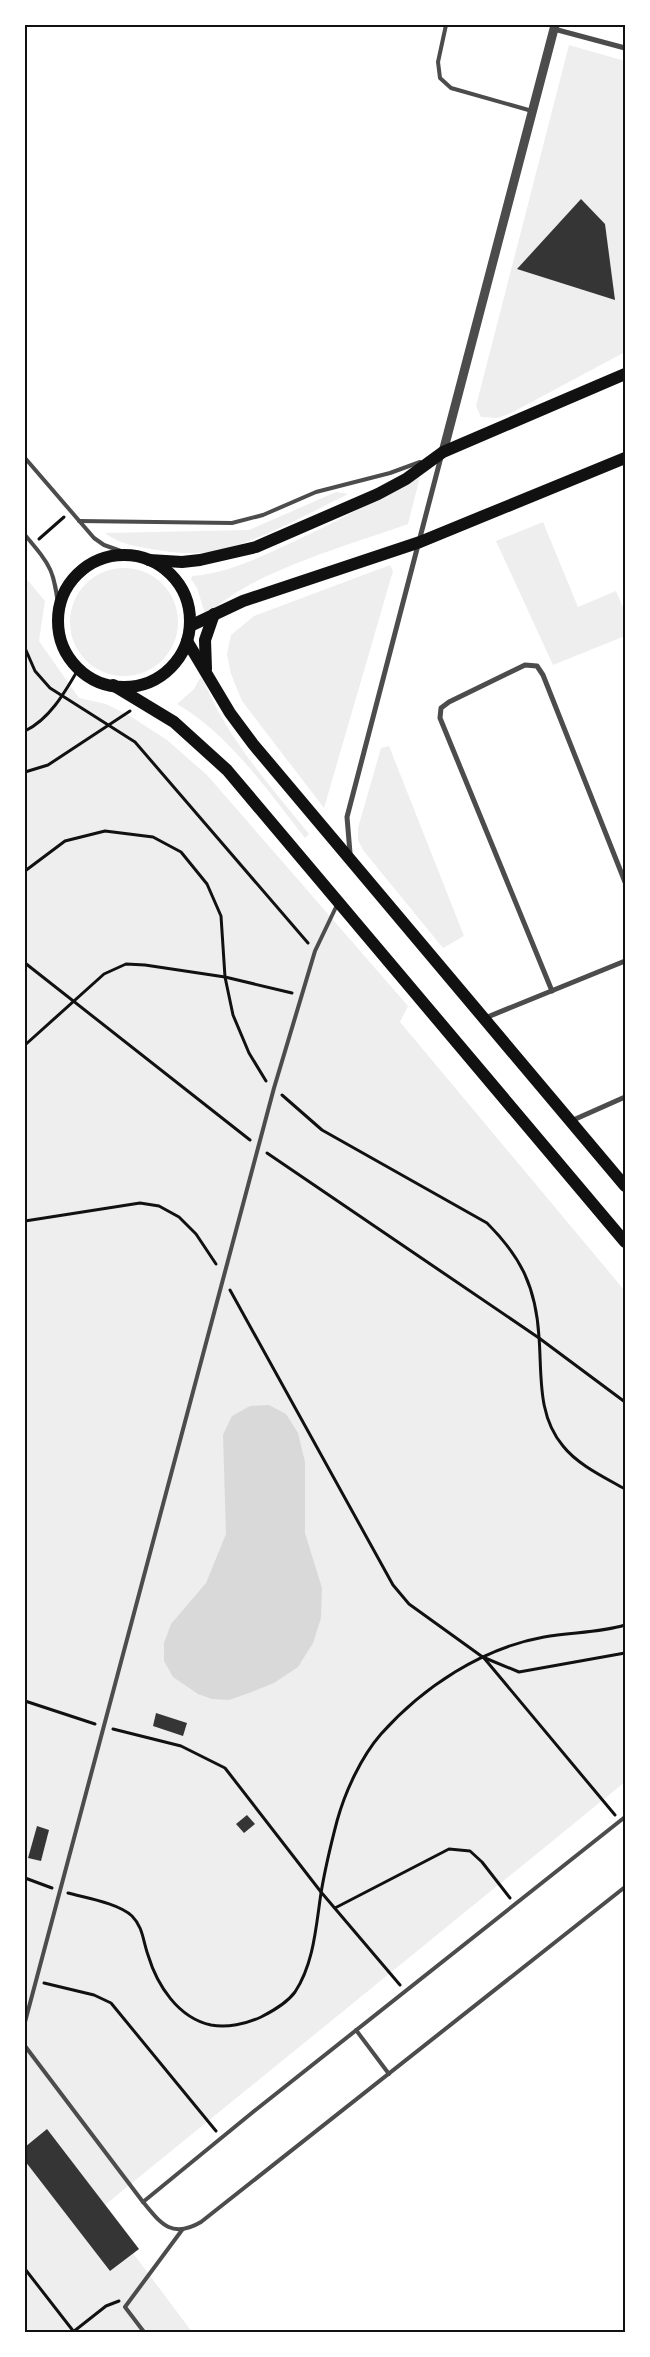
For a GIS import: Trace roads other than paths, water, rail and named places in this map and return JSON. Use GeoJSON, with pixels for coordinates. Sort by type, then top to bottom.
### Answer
{"type":"FeatureCollection","features":[{"type":"Feature","properties":{"kind":"main road"},"geometry":{"type":"LineString","coordinates":[[149,560],[166,570],[185,595],[189,610],[190,626],[186,641],[180,655],[170,667],[158,677],[144,684],[129,686],[113,685],[98,681],[79,668],[68,654],[60,636],[59,612],[68,588],[84,568],[99,560],[115,555],[132,555],[149,560],[182,562],[200,560],[256,547],[304,528],[378,494],[406,479],[438,455],[625,374]]}},
{"type":"Feature","properties":{"kind":"main road"},"geometry":{"type":"LineString","coordinates":[[190,626],[243,601],[420,542],[625,458]]}},
{"type":"Feature","properties":{"kind":"main road"},"geometry":{"type":"LineString","coordinates":[[206,671],[205,640],[214,614]]}},
{"type":"Feature","properties":{"kind":"main road"},"geometry":{"type":"LineString","coordinates":[[186,641],[230,713],[253,744],[625,1186]]}},
{"type":"Feature","properties":{"kind":"main road"},"geometry":{"type":"LineString","coordinates":[[113,685],[174,722],[227,770],[625,1242]]}},
{"type":"Feature","properties":{"kind":"street"},"geometry":{"type":"LineString","coordinates":[[356,865],[350,852],[347,817],[420,542],[438,455],[533,111],[554,27],[625,48]]}},
{"type":"Feature","properties":{"kind":"street"},"geometry":{"type":"LineString","coordinates":[[552,991],[440,718],[441,708],[448,702],[525,664],[537,666],[543,675],[625,882]]}},
{"type":"Feature","properties":{"kind":"street"},"geometry":{"type":"LineString","coordinates":[[485,1018],[625,961]]}},
{"type":"Feature","properties":{"kind":"street"},"geometry":{"type":"LineString","coordinates":[[571,1121],[625,1097]]}},
{"type":"Feature","properties":{"kind":"lane"},"geometry":{"type":"LineString","coordinates":[[446,25],[438,62],[440,78],[451,88],[533,111]]}},
{"type":"Feature","properties":{"kind":"lane"},"geometry":{"type":"LineString","coordinates":[[79,522],[239,522],[263,515],[316,492],[390,473],[438,455]]}},
{"type":"Feature","properties":{"kind":"lane"},"geometry":{"type":"LineString","coordinates":[[25,458],[79,522],[104,545],[132,555]]}},
{"type":"Feature","properties":{"kind":"lane"},"geometry":{"type":"LineString","coordinates":[[25,535],[45,559],[54,577],[59,612]]}},
{"type":"Feature","properties":{"kind":"lane"},"geometry":{"type":"LineString","coordinates":[[25,2022],[274,1088],[315,951],[338,902]]}},
{"type":"Feature","properties":{"kind":"lane"},"geometry":{"type":"LineString","coordinates":[[143,2202],[625,1817]]}},
{"type":"Feature","properties":{"kind":"lane"},"geometry":{"type":"LineString","coordinates":[[144,2332],[125,2307],[182,2230],[201,2222],[625,1887]]}},
{"type":"Feature","properties":{"kind":"lane"},"geometry":{"type":"LineString","coordinates":[[356,2030],[389,2074]]}},
{"type":"Feature","properties":{"kind":"lane"},"geometry":{"type":"LineString","coordinates":[[25,2046],[160,2223],[170,2228],[182,2230]]}}]}
